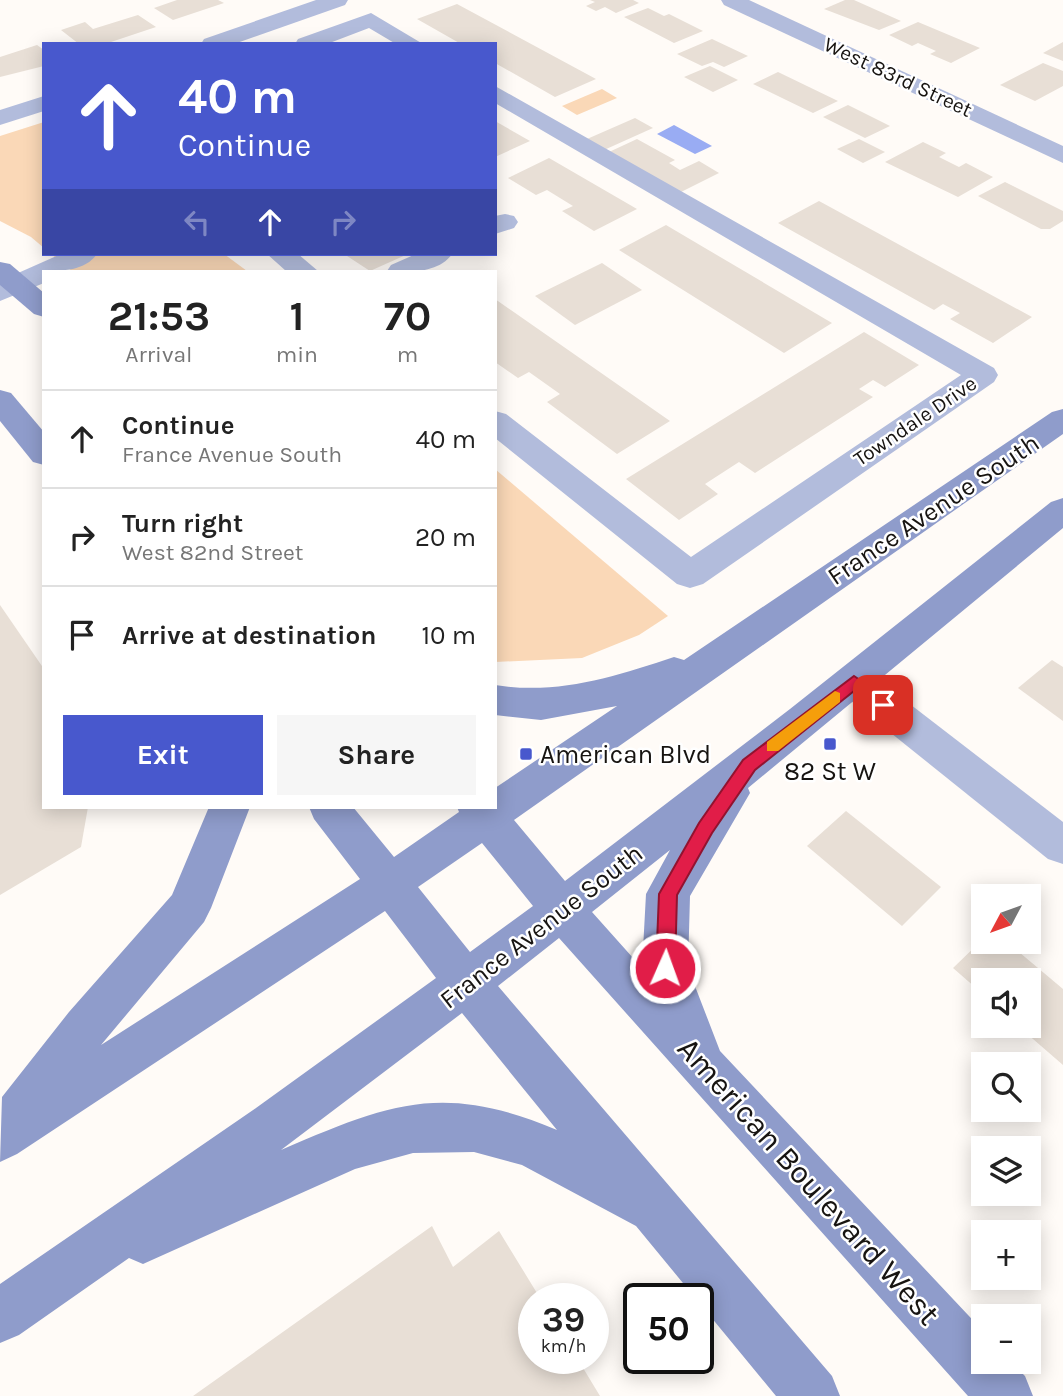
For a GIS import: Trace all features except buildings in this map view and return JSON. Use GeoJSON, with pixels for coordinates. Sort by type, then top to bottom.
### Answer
{"type":"FeatureCollection","features":[{"type":"Feature","properties":{"kind":"main road"},"geometry":{"type":"LineString","coordinates":[[6,282],[42,307]]}},
{"type":"Feature","properties":{"kind":"main road"},"geometry":{"type":"LineString","coordinates":[[0,400],[40,449]]}},
{"type":"Feature","properties":{"kind":"main road","name":"France Avenue South"},"geometry":{"type":"LineString","coordinates":[[497,802],[713,660],[1063,419]]}},
{"type":"Feature","properties":{"kind":"main road"},"geometry":{"type":"LineString","coordinates":[[0,429],[40,449]]}},
{"type":"Feature","properties":{"kind":"main road","name":"France Avenue South"},"geometry":{"type":"LineString","coordinates":[[0,1316],[62,1275],[406,1030],[854,682],[1063,510]]}},
{"type":"Feature","properties":{"kind":"main road"},"geometry":{"type":"LineString","coordinates":[[497,700],[518,705],[588,700],[713,660]]}},
{"type":"Feature","properties":{"kind":"main road"},"geometry":{"type":"LineString","coordinates":[[707,1070],[665,968],[668,894],[705,828],[749,765]]}},
{"type":"Feature","properties":{"kind":"main road"},"geometry":{"type":"LineString","coordinates":[[2,1136],[85,1028],[189,908],[228,809]]}},
{"type":"Feature","properties":{"kind":"main road"},"geometry":{"type":"LineString","coordinates":[[330,809],[467,983],[812,1396]]}},
{"type":"Feature","properties":{"kind":"main road","name":"France Avenue South"},"geometry":{"type":"LineString","coordinates":[[2,1136],[390,883],[481,812]]}},
{"type":"Feature","properties":{"kind":"main road","name":"American Boulevard West"},"geometry":{"type":"LineString","coordinates":[[481,812],[590,943],[1005,1396]]}},
{"type":"Feature","properties":{"kind":"main road"},"geometry":{"type":"LineString","coordinates":[[62,1275],[353,1143],[402,1129],[459,1124],[505,1134],[553,1154],[657,1212]]}},
{"type":"Feature","properties":{"kind":"street"},"geometry":{"type":"LineString","coordinates":[[218,42],[337,0]]}},
{"type":"Feature","properties":{"kind":"street","name":"West 83rd Street"},"geometry":{"type":"LineString","coordinates":[[732,0],[1059,148]]}},
{"type":"Feature","properties":{"kind":"street"},"geometry":{"type":"LineString","coordinates":[[311,42],[371,20],[409,42]]}},
{"type":"Feature","properties":{"kind":"street","name":"Towndale Drive"},"geometry":{"type":"LineString","coordinates":[[497,94],[984,375],[690,575],[497,423]]}},
{"type":"Feature","properties":{"kind":"street"},"geometry":{"type":"LineString","coordinates":[[0,118],[42,104]]}},
{"type":"Feature","properties":{"kind":"street"},"geometry":{"type":"LineString","coordinates":[[6,282],[78,256]]}},
{"type":"Feature","properties":{"kind":"street"},"geometry":{"type":"LineString","coordinates":[[284,256],[303,270]]}},
{"type":"Feature","properties":{"kind":"street"},"geometry":{"type":"LineString","coordinates":[[403,270],[434,256]]}},
{"type":"Feature","properties":{"kind":"street"},"geometry":{"type":"LineString","coordinates":[[854,682],[1063,846]]}},
{"type":"Feature","properties":{"kind":"shaded area"},"geometry":{"type":"Polygon","coordinates":[[[602,89],[617,98],[577,115],[562,106],[602,89]]]}},
{"type":"Feature","properties":{"kind":"shaded area"},"geometry":{"type":"Polygon","coordinates":[[[42,123],[42,246],[31,237],[0,221],[0,136],[42,123]]]}},
{"type":"Feature","properties":{"kind":"shaded area"},"geometry":{"type":"Polygon","coordinates":[[[53,256],[227,256],[246,270],[71,270],[53,256]]]}},
{"type":"Feature","properties":{"kind":"shaded area"},"geometry":{"type":"Polygon","coordinates":[[[497,471],[668,616],[639,635],[582,658],[497,662],[497,471]]]}},
{"type":"Feature","properties":{"kind":"water"},"geometry":{"type":"Polygon","coordinates":[[[674,125],[712,146],[695,154],[657,134],[674,125]]]}},
{"type":"Feature","properties":{"kind":"slow traffic"},"geometry":{"type":"LineString","coordinates":[[772,747],[835,697]]}},
{"type":"Feature","properties":{"kind":"place","name":"82 St W"},"geometry":{"type":"Point","coordinates":[830,744]}},
{"type":"Feature","properties":{"kind":"place","name":"American Blvd"},"geometry":{"type":"Point","coordinates":[526,754]}},
{"type":"Feature","properties":{"kind":"route"},"geometry":{"type":"LineString","coordinates":[[665,968],[668,894],[705,828],[749,765],[854,682],[883,705]]}}]}
